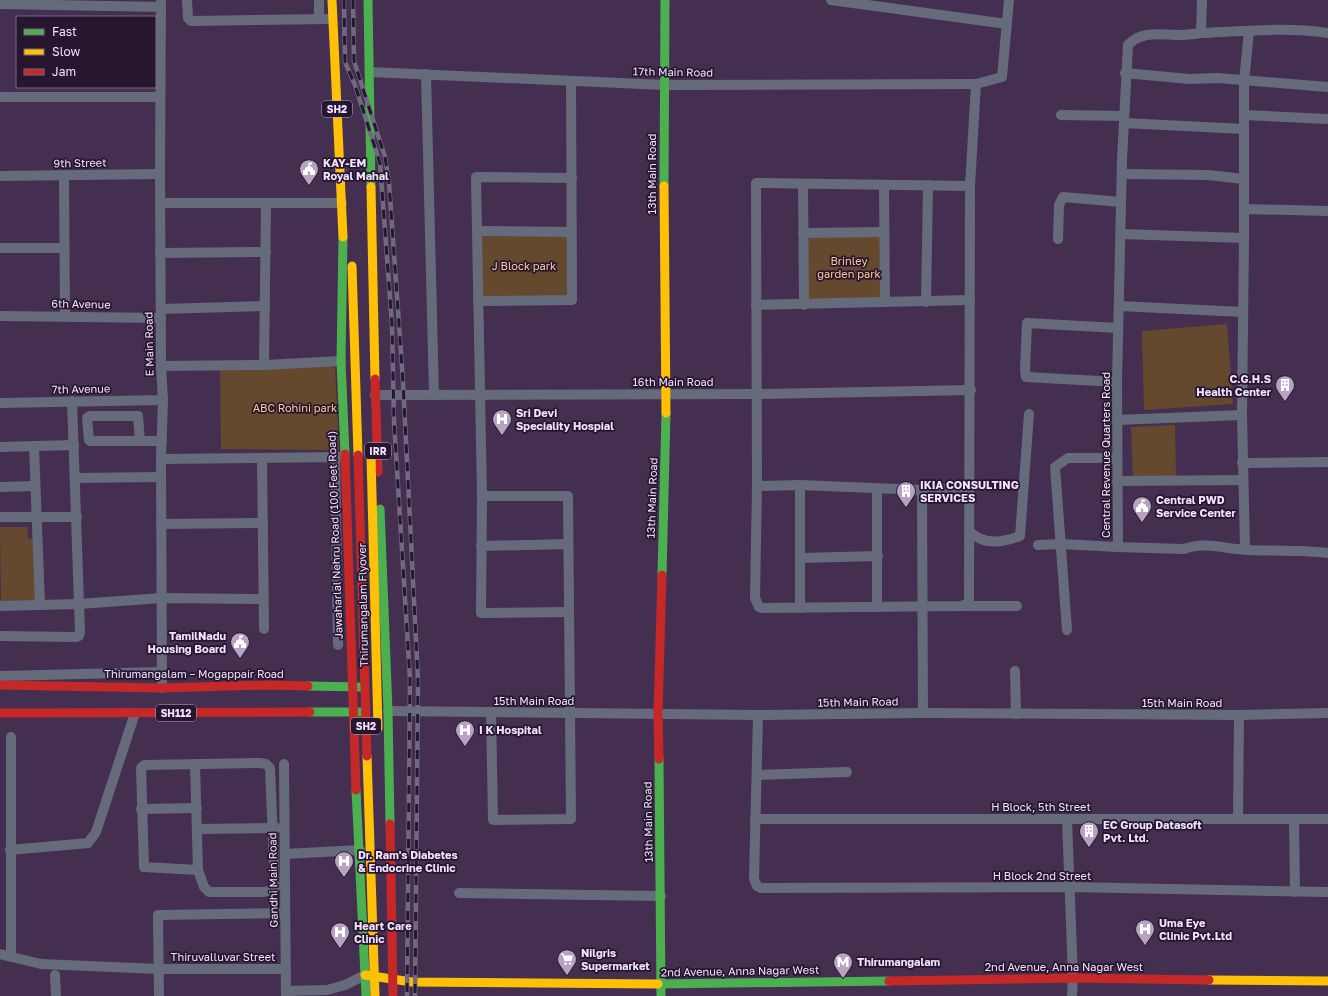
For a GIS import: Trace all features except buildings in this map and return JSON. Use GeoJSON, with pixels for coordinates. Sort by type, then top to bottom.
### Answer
{"type":"FeatureCollection","features":[{"type":"Feature","properties":{"kind":"main road","name":"Jawaharlal Nehru Road (100 Feet Road)"},"geometry":{"type":"LineString","coordinates":[[332,0],[343,219],[339,457],[350,612],[352,712],[366,993]]}},
{"type":"Feature","properties":{"kind":"main road","name":"SH2"},"geometry":{"type":"LineString","coordinates":[[368,0],[372,215]]}},
{"type":"Feature","properties":{"kind":"main road","name":"13th Main Road"},"geometry":{"type":"LineString","coordinates":[[661,996],[658,713],[667,395],[664,182],[665,0]]}},
{"type":"Feature","properties":{"kind":"main road","name":"IRR"},"geometry":{"type":"LineString","coordinates":[[372,215],[375,395],[388,710],[392,996]]}},
{"type":"Feature","properties":{"kind":"main road","name":"Thirumangalam Flyover"},"geometry":{"type":"LineString","coordinates":[[372,215],[365,238],[378,734]]}},
{"type":"Feature","properties":{"kind":"main road","name":"Thirumangalam Flyover"},"geometry":{"type":"LineString","coordinates":[[343,219],[351,234],[375,996]]}},
{"type":"Feature","properties":{"kind":"main road"},"geometry":{"type":"LineString","coordinates":[[350,612],[384,611]]}},
{"type":"Feature","properties":{"kind":"main road","name":"Thirumangalam – Mogappair Road"},"geometry":{"type":"LineString","coordinates":[[0,685],[162,688],[269,685],[387,687]]}},
{"type":"Feature","properties":{"kind":"main road","name":"SH112"},"geometry":{"type":"LineString","coordinates":[[0,713],[352,712],[388,710]]}},
{"type":"Feature","properties":{"kind":"main road"},"geometry":{"type":"LineString","coordinates":[[366,993],[392,996],[382,909]]}},
{"type":"Feature","properties":{"kind":"main road","name":"2nd Avenue, Anna Nagar West"},"geometry":{"type":"LineString","coordinates":[[366,975],[412,982],[662,984],[1073,978],[1328,981]]}},
{"type":"Feature","properties":{"kind":"street"},"geometry":{"type":"LineString","coordinates":[[187,0],[188,18],[191,21],[332,19]]}},
{"type":"Feature","properties":{"kind":"street"},"geometry":{"type":"LineString","coordinates":[[318,0],[319,19]]}},
{"type":"Feature","properties":{"kind":"street"},"geometry":{"type":"LineString","coordinates":[[831,0],[1007,24],[1009,0]]}},
{"type":"Feature","properties":{"kind":"street"},"geometry":{"type":"LineString","coordinates":[[1202,0],[1201,33],[1249,31],[1316,31],[1328,33]]}},
{"type":"Feature","properties":{"kind":"street"},"geometry":{"type":"LineString","coordinates":[[0,4],[72,2],[161,3]]}},
{"type":"Feature","properties":{"kind":"street","name":"E Main Road"},"geometry":{"type":"LineString","coordinates":[[161,3],[160,253],[161,366],[163,400],[161,459],[162,688]]}},
{"type":"Feature","properties":{"kind":"street","name":"17th Main Road"},"geometry":{"type":"LineString","coordinates":[[370,72],[665,85],[976,84],[1002,77],[1007,24]]}},
{"type":"Feature","properties":{"kind":"street"},"geometry":{"type":"LineString","coordinates":[[1245,550],[1242,480],[1244,81],[1249,31]]}},
{"type":"Feature","properties":{"kind":"street","name":"Central Revenue Quarters Road"},"geometry":{"type":"LineString","coordinates":[[1201,33],[1179,35],[1154,33],[1132,40],[1128,45],[1125,73],[1118,328],[1116,458],[1118,547],[1184,549],[1193,546],[1215,545],[1245,550],[1328,553]]}},
{"type":"Feature","properties":{"kind":"street"},"geometry":{"type":"LineString","coordinates":[[1125,73],[1189,79],[1218,78],[1328,87]]}},
{"type":"Feature","properties":{"kind":"street"},"geometry":{"type":"LineString","coordinates":[[426,74],[434,395]]}},
{"type":"Feature","properties":{"kind":"street"},"geometry":{"type":"LineString","coordinates":[[478,301],[572,300],[571,81]]}},
{"type":"Feature","properties":{"kind":"street"},"geometry":{"type":"LineString","coordinates":[[965,606],[968,604],[970,598],[970,186],[976,84]]}},
{"type":"Feature","properties":{"kind":"street"},"geometry":{"type":"LineString","coordinates":[[0,97],[160,97]]}},
{"type":"Feature","properties":{"kind":"street"},"geometry":{"type":"LineString","coordinates":[[1060,115],[1244,129]]}},
{"type":"Feature","properties":{"kind":"street"},"geometry":{"type":"LineString","coordinates":[[1244,115],[1328,119]]}},
{"type":"Feature","properties":{"kind":"street","name":"9th Street"},"geometry":{"type":"LineString","coordinates":[[0,176],[160,174]]}},
{"type":"Feature","properties":{"kind":"street"},"geometry":{"type":"LineString","coordinates":[[64,175],[65,316]]}},
{"type":"Feature","properties":{"kind":"street"},"geometry":{"type":"LineString","coordinates":[[1122,178],[1208,175],[1244,179]]}},
{"type":"Feature","properties":{"kind":"street"},"geometry":{"type":"LineString","coordinates":[[569,612],[481,613],[482,496],[476,177],[572,178]]}},
{"type":"Feature","properties":{"kind":"street"},"geometry":{"type":"LineString","coordinates":[[970,186],[756,183],[757,486],[755,601],[756,605],[762,608],[1017,606]]}},
{"type":"Feature","properties":{"kind":"street"},"geometry":{"type":"LineString","coordinates":[[803,184],[804,305]]}},
{"type":"Feature","properties":{"kind":"street"},"geometry":{"type":"LineString","coordinates":[[884,185],[885,302]]}},
{"type":"Feature","properties":{"kind":"street"},"geometry":{"type":"LineString","coordinates":[[926,302],[928,185]]}},
{"type":"Feature","properties":{"kind":"street"},"geometry":{"type":"LineString","coordinates":[[1058,239],[1059,205],[1063,198],[1121,202]]}},
{"type":"Feature","properties":{"kind":"street"},"geometry":{"type":"LineString","coordinates":[[160,203],[342,203]]}},
{"type":"Feature","properties":{"kind":"street"},"geometry":{"type":"LineString","coordinates":[[264,365],[266,204]]}},
{"type":"Feature","properties":{"kind":"street"},"geometry":{"type":"LineString","coordinates":[[1244,209],[1328,211]]}},
{"type":"Feature","properties":{"kind":"street"},"geometry":{"type":"LineString","coordinates":[[477,231],[572,232]]}},
{"type":"Feature","properties":{"kind":"street"},"geometry":{"type":"LineString","coordinates":[[804,233],[884,232]]}},
{"type":"Feature","properties":{"kind":"street"},"geometry":{"type":"LineString","coordinates":[[1121,234],[1244,238]]}},
{"type":"Feature","properties":{"kind":"street"},"geometry":{"type":"LineString","coordinates":[[0,248],[64,248]]}},
{"type":"Feature","properties":{"kind":"street"},"geometry":{"type":"LineString","coordinates":[[160,253],[266,252]]}},
{"type":"Feature","properties":{"kind":"street"},"geometry":{"type":"LineString","coordinates":[[756,305],[970,300]]}},
{"type":"Feature","properties":{"kind":"street","name":"6th Avenue"},"geometry":{"type":"LineString","coordinates":[[0,316],[161,314],[265,306]]}},
{"type":"Feature","properties":{"kind":"street"},"geometry":{"type":"LineString","coordinates":[[1119,306],[1243,312]]}},
{"type":"Feature","properties":{"kind":"street"},"geometry":{"type":"LineString","coordinates":[[1117,382],[1026,377],[1025,370],[1027,323],[1118,328]]}},
{"type":"Feature","properties":{"kind":"street"},"geometry":{"type":"LineString","coordinates":[[161,366],[264,365],[341,361]]}},
{"type":"Feature","properties":{"kind":"street","name":"16th Main Road"},"geometry":{"type":"LineString","coordinates":[[375,395],[667,395],[971,390]]}},
{"type":"Feature","properties":{"kind":"street"},"geometry":{"type":"LineString","coordinates":[[98,400],[98,416]]}},
{"type":"Feature","properties":{"kind":"street","name":"7th Avenue"},"geometry":{"type":"LineString","coordinates":[[0,403],[163,400]]}},
{"type":"Feature","properties":{"kind":"street"},"geometry":{"type":"LineString","coordinates":[[0,636],[78,636],[79,604],[77,517],[72,401]]}},
{"type":"Feature","properties":{"kind":"street"},"geometry":{"type":"LineString","coordinates":[[970,532],[977,539],[1003,542],[1020,536],[1029,414]]}},
{"type":"Feature","properties":{"kind":"street"},"geometry":{"type":"LineString","coordinates":[[1117,420],[1242,415]]}},
{"type":"Feature","properties":{"kind":"street"},"geometry":{"type":"LineString","coordinates":[[140,441],[138,416],[90,416],[87,418],[89,440],[140,441],[162,441]]}},
{"type":"Feature","properties":{"kind":"street"},"geometry":{"type":"LineString","coordinates":[[34,446],[40,605]]}},
{"type":"Feature","properties":{"kind":"street"},"geometry":{"type":"LineString","coordinates":[[0,447],[74,446]]}},
{"type":"Feature","properties":{"kind":"street"},"geometry":{"type":"LineString","coordinates":[[161,459],[339,457],[338,645]]}},
{"type":"Feature","properties":{"kind":"street"},"geometry":{"type":"LineString","coordinates":[[262,458],[264,629]]}},
{"type":"Feature","properties":{"kind":"street"},"geometry":{"type":"LineString","coordinates":[[1067,630],[1055,467],[1068,458],[1116,458]]}},
{"type":"Feature","properties":{"kind":"street"},"geometry":{"type":"LineString","coordinates":[[1242,463],[1328,462]]}},
{"type":"Feature","properties":{"kind":"street"},"geometry":{"type":"LineString","coordinates":[[75,478],[161,477]]}},
{"type":"Feature","properties":{"kind":"street"},"geometry":{"type":"LineString","coordinates":[[1117,481],[1242,480]]}},
{"type":"Feature","properties":{"kind":"street"},"geometry":{"type":"LineString","coordinates":[[757,486],[800,485],[922,490],[970,487]]}},
{"type":"Feature","properties":{"kind":"street"},"geometry":{"type":"LineString","coordinates":[[800,485],[800,608]]}},
{"type":"Feature","properties":{"kind":"street"},"geometry":{"type":"LineString","coordinates":[[0,487],[35,486]]}},
{"type":"Feature","properties":{"kind":"street"},"geometry":{"type":"LineString","coordinates":[[877,489],[877,607]]}},
{"type":"Feature","properties":{"kind":"street"},"geometry":{"type":"LineString","coordinates":[[922,490],[923,713]]}},
{"type":"Feature","properties":{"kind":"street"},"geometry":{"type":"LineString","coordinates":[[482,496],[568,496],[571,819],[494,820],[491,713]]}},
{"type":"Feature","properties":{"kind":"street"},"geometry":{"type":"LineString","coordinates":[[0,517],[77,517]]}},
{"type":"Feature","properties":{"kind":"street"},"geometry":{"type":"LineString","coordinates":[[161,524],[262,523]]}},
{"type":"Feature","properties":{"kind":"street"},"geometry":{"type":"LineString","coordinates":[[481,546],[568,544]]}},
{"type":"Feature","properties":{"kind":"street"},"geometry":{"type":"LineString","coordinates":[[1038,546],[1061,544],[1118,547]]}},
{"type":"Feature","properties":{"kind":"street"},"geometry":{"type":"LineString","coordinates":[[801,558],[878,556]]}},
{"type":"Feature","properties":{"kind":"street"},"geometry":{"type":"LineString","coordinates":[[0,606],[79,604],[162,598],[264,599]]}},
{"type":"Feature","properties":{"kind":"street"},"geometry":{"type":"LineString","coordinates":[[1015,671],[1016,714]]}},
{"type":"Feature","properties":{"kind":"street"},"geometry":{"type":"LineString","coordinates":[[0,676],[162,672]]}},
{"type":"Feature","properties":{"kind":"street","name":"15th Main Road"},"geometry":{"type":"LineString","coordinates":[[388,710],[491,713],[658,713],[758,715],[923,713],[1239,715],[1328,713]]}},
{"type":"Feature","properties":{"kind":"street"},"geometry":{"type":"LineString","coordinates":[[10,850],[88,843],[92,840],[96,832],[135,713]]}},
{"type":"Feature","properties":{"kind":"street"},"geometry":{"type":"LineString","coordinates":[[755,819],[758,715]]}},
{"type":"Feature","properties":{"kind":"street"},"geometry":{"type":"LineString","coordinates":[[1238,818],[1239,715]]}},
{"type":"Feature","properties":{"kind":"street"},"geometry":{"type":"LineString","coordinates":[[11,737],[11,957]]}},
{"type":"Feature","properties":{"kind":"street"},"geometry":{"type":"LineString","coordinates":[[195,764],[198,870],[204,887],[209,892],[272,890],[275,888],[270,768],[266,764],[195,764],[144,765],[141,768],[144,867],[198,870]]}},
{"type":"Feature","properties":{"kind":"street","name":"Gandhi Main Road"},"geometry":{"type":"LineString","coordinates":[[284,764],[286,993]]}},
{"type":"Feature","properties":{"kind":"street"},"geometry":{"type":"LineString","coordinates":[[757,775],[847,772]]}},
{"type":"Feature","properties":{"kind":"street"},"geometry":{"type":"LineString","coordinates":[[142,809],[196,808]]}},
{"type":"Feature","properties":{"kind":"street","name":"H Block, 5th Street"},"geometry":{"type":"LineString","coordinates":[[755,819],[1328,819]]}},
{"type":"Feature","properties":{"kind":"street","name":"H Block 2nd Street"},"geometry":{"type":"LineString","coordinates":[[755,819],[754,879],[757,886],[766,889],[1069,887],[1328,892]]}},
{"type":"Feature","properties":{"kind":"street"},"geometry":{"type":"LineString","coordinates":[[1067,819],[1073,978],[1072,996]]}},
{"type":"Feature","properties":{"kind":"street"},"geometry":{"type":"LineString","coordinates":[[1294,819],[1296,892]]}},
{"type":"Feature","properties":{"kind":"street"},"geometry":{"type":"LineString","coordinates":[[197,829],[284,828]]}},
{"type":"Feature","properties":{"kind":"street"},"geometry":{"type":"LineString","coordinates":[[285,854],[360,850]]}},
{"type":"Feature","properties":{"kind":"street"},"geometry":{"type":"LineString","coordinates":[[459,893],[661,896]]}},
{"type":"Feature","properties":{"kind":"street"},"geometry":{"type":"LineString","coordinates":[[159,996],[158,914],[285,913]]}},
{"type":"Feature","properties":{"kind":"street","name":"Thiruvalluvar Street"},"geometry":{"type":"LineString","coordinates":[[0,954],[41,964],[159,969],[286,969]]}},
{"type":"Feature","properties":{"kind":"street"},"geometry":{"type":"LineString","coordinates":[[55,975],[56,996]]}},
{"type":"Feature","properties":{"kind":"street"},"geometry":{"type":"LineString","coordinates":[[286,993],[327,993],[366,975]]}},
{"type":"Feature","properties":{"kind":"street"},"geometry":{"type":"LineString","coordinates":[[345,985],[366,993]]}},
{"type":"Feature","properties":{"kind":"green space","name":"J Block park"},"geometry":{"type":"Polygon","coordinates":[[[477,231],[572,232],[572,300],[478,301],[477,231]]]}},
{"type":"Feature","properties":{"kind":"green space","name":"Brinley garden park"},"geometry":{"type":"Polygon","coordinates":[[[884,232],[885,302],[804,305],[803,233],[884,232]]]}},
{"type":"Feature","properties":{"kind":"green space"},"geometry":{"type":"Polygon","coordinates":[[[1227,324],[1233,404],[1144,410],[1142,331],[1227,324]]]}},
{"type":"Feature","properties":{"kind":"green space","name":"ABC Rohini park"},"geometry":{"type":"Polygon","coordinates":[[[335,366],[339,450],[221,449],[220,369],[335,366]]]}},
{"type":"Feature","properties":{"kind":"green space"},"geometry":{"type":"Polygon","coordinates":[[[1175,425],[1176,477],[1133,478],[1131,427],[1175,425]]]}},
{"type":"Feature","properties":{"kind":"green space"},"geometry":{"type":"Polygon","coordinates":[[[0,527],[27,527],[28,539],[39,539],[40,601],[1,602],[0,527]]]}},
{"type":"Feature","properties":{"kind":"railway"},"geometry":{"type":"LineString","coordinates":[[344,0],[345,62],[355,85],[380,163],[392,325],[394,421],[410,679],[407,996]]}},
{"type":"Feature","properties":{"kind":"railway"},"geometry":{"type":"LineString","coordinates":[[353,0],[354,61],[385,157],[389,182],[403,382],[418,680],[415,996]]}},
{"type":"Feature","properties":{"kind":"traffic: fast"},"geometry":{"type":"LineString","coordinates":[[368,0],[371,187]]}},
{"type":"Feature","properties":{"kind":"traffic: fast"},"geometry":{"type":"LineString","coordinates":[[664,186],[665,0]]}},
{"type":"Feature","properties":{"kind":"traffic: fast"},"geometry":{"type":"LineString","coordinates":[[343,237],[341,361],[345,454]]}},
{"type":"Feature","properties":{"kind":"traffic: fast"},"geometry":{"type":"LineString","coordinates":[[662,575],[666,413]]}},
{"type":"Feature","properties":{"kind":"traffic: fast"},"geometry":{"type":"LineString","coordinates":[[380,509],[388,711],[390,824]]}},
{"type":"Feature","properties":{"kind":"traffic: fast"},"geometry":{"type":"LineString","coordinates":[[308,686],[360,687]]}},
{"type":"Feature","properties":{"kind":"traffic: fast"},"geometry":{"type":"LineString","coordinates":[[310,712],[363,712]]}},
{"type":"Feature","properties":{"kind":"traffic: fast"},"geometry":{"type":"LineString","coordinates":[[659,759],[661,996]]}},
{"type":"Feature","properties":{"kind":"traffic: fast"},"geometry":{"type":"LineString","coordinates":[[356,790],[366,996]]}},
{"type":"Feature","properties":{"kind":"traffic: fast"},"geometry":{"type":"LineString","coordinates":[[658,984],[889,981]]}},
{"type":"Feature","properties":{"kind":"traffic: slow"},"geometry":{"type":"LineString","coordinates":[[332,0],[343,237]]}},
{"type":"Feature","properties":{"kind":"traffic: slow"},"geometry":{"type":"LineString","coordinates":[[664,186],[666,413]]}},
{"type":"Feature","properties":{"kind":"traffic: slow"},"geometry":{"type":"LineString","coordinates":[[371,187],[375,379]]}},
{"type":"Feature","properties":{"kind":"traffic: slow"},"geometry":{"type":"LineString","coordinates":[[352,266],[358,455]]}},
{"type":"Feature","properties":{"kind":"traffic: slow"},"geometry":{"type":"LineString","coordinates":[[371,456],[378,728]]}},
{"type":"Feature","properties":{"kind":"traffic: slow"},"geometry":{"type":"LineString","coordinates":[[367,756],[375,996]]}},
{"type":"Feature","properties":{"kind":"traffic: slow"},"geometry":{"type":"LineString","coordinates":[[365,975],[412,982],[658,984]]}},
{"type":"Feature","properties":{"kind":"traffic: slow"},"geometry":{"type":"LineString","coordinates":[[1209,980],[1328,981]]}},
{"type":"Feature","properties":{"kind":"traffic: jam"},"geometry":{"type":"LineString","coordinates":[[375,379],[378,472]]}},
{"type":"Feature","properties":{"kind":"traffic: jam"},"geometry":{"type":"LineString","coordinates":[[345,454],[356,790]]}},
{"type":"Feature","properties":{"kind":"traffic: jam"},"geometry":{"type":"LineString","coordinates":[[358,455],[367,756]]}},
{"type":"Feature","properties":{"kind":"traffic: jam"},"geometry":{"type":"LineString","coordinates":[[659,759],[658,713],[662,575]]}},
{"type":"Feature","properties":{"kind":"traffic: jam"},"geometry":{"type":"LineString","coordinates":[[0,685],[162,688],[269,685],[308,686]]}},
{"type":"Feature","properties":{"kind":"traffic: jam"},"geometry":{"type":"LineString","coordinates":[[0,713],[310,712]]}},
{"type":"Feature","properties":{"kind":"traffic: jam"},"geometry":{"type":"LineString","coordinates":[[390,824],[393,995]]}},
{"type":"Feature","properties":{"kind":"traffic: jam"},"geometry":{"type":"LineString","coordinates":[[889,981],[1073,978],[1209,980]]}},
{"type":"Feature","properties":{"kind":"place","name":"KAY-EM Royal Mahal"},"geometry":{"type":"Point","coordinates":[309,186]}},
{"type":"Feature","properties":{"kind":"place","name":"C.G.H.S Health Center"},"geometry":{"type":"Point","coordinates":[1285,402]}},
{"type":"Feature","properties":{"kind":"place","name":"Sri Devi Speciality Hospial"},"geometry":{"type":"Point","coordinates":[502,436]}},
{"type":"Feature","properties":{"kind":"place","name":"IKIA CONSULTING SERVICES"},"geometry":{"type":"Point","coordinates":[906,508]}},
{"type":"Feature","properties":{"kind":"place","name":"Central PWD Service Center"},"geometry":{"type":"Point","coordinates":[1142,523]}},
{"type":"Feature","properties":{"kind":"place","name":"TamilNadu Housing Board"},"geometry":{"type":"Point","coordinates":[240,659]}},
{"type":"Feature","properties":{"kind":"place","name":"I K Hospital"},"geometry":{"type":"Point","coordinates":[465,747]}},
{"type":"Feature","properties":{"kind":"place","name":"EC Group Datasoft Pvt. Ltd."},"geometry":{"type":"Point","coordinates":[1089,848]}},
{"type":"Feature","properties":{"kind":"place","name":"Dr. Ram's Diabetes & Endocrine Clinic"},"geometry":{"type":"Point","coordinates":[344,878]}},
{"type":"Feature","properties":{"kind":"place","name":"Uma Eye Clinic Pvt.Ltd"},"geometry":{"type":"Point","coordinates":[1145,946]}},
{"type":"Feature","properties":{"kind":"place","name":"Heart Care Clinic"},"geometry":{"type":"Point","coordinates":[340,949]}},
{"type":"Feature","properties":{"kind":"place","name":"Nilgris Supermarket"},"geometry":{"type":"Point","coordinates":[567,976]}},
{"type":"Feature","properties":{"kind":"place","name":"Thirumangalam"},"geometry":{"type":"Point","coordinates":[843,979]}}]}
